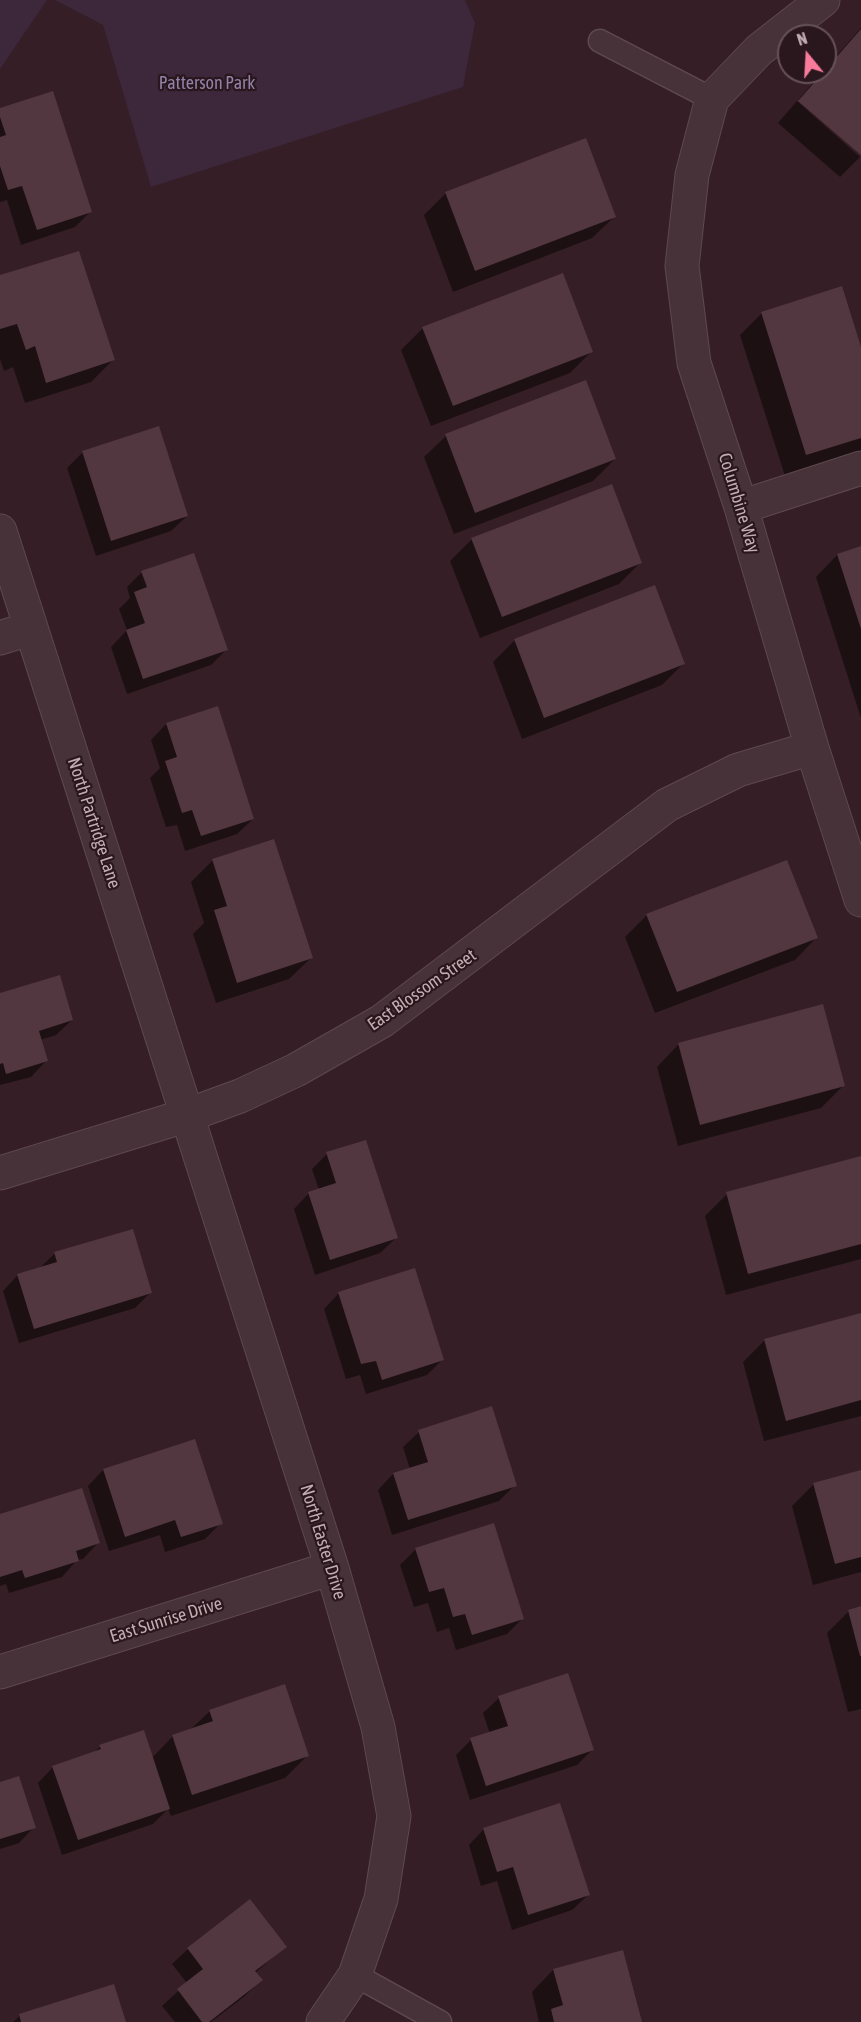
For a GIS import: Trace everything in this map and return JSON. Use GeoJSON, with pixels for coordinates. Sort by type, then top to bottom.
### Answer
{"type":"FeatureCollection","features":[{"type":"Feature","properties":{"kind":"street"},"geometry":{"type":"LineString","coordinates":[[712,99],[759,50],[823,0]]}},
{"type":"Feature","properties":{"kind":"street","name":"Columbine Way"},"geometry":{"type":"LineString","coordinates":[[712,99],[692,175],[682,266],[694,363],[741,507],[812,748],[861,900]]}},
{"type":"Feature","properties":{"kind":"street"},"geometry":{"type":"LineString","coordinates":[[741,507],[861,468]]}},
{"type":"Feature","properties":{"kind":"street","name":"North Partridge Lane"},"geometry":{"type":"LineString","coordinates":[[0,531],[188,1114]]}},
{"type":"Feature","properties":{"kind":"street"},"geometry":{"type":"LineString","coordinates":[[0,638],[31,628]]}},
{"type":"Feature","properties":{"kind":"street","name":"East Blossom Street"},"geometry":{"type":"LineString","coordinates":[[0,1173],[240,1096],[296,1070],[382,1021],[667,805],[738,770],[812,748]]}},
{"type":"Feature","properties":{"kind":"street","name":"North Easter Drive"},"geometry":{"type":"LineString","coordinates":[[188,1114],[332,1568],[378,1727],[394,1816],[381,1899],[355,1975],[323,2022]]}},
{"type":"Feature","properties":{"kind":"street","name":"East Sunrise Drive"},"geometry":{"type":"LineString","coordinates":[[0,1672],[332,1568]]}},
{"type":"Feature","properties":{"kind":"lane"},"geometry":{"type":"LineString","coordinates":[[600,41],[712,99]]}},
{"type":"Feature","properties":{"kind":"lane"},"geometry":{"type":"LineString","coordinates":[[355,1975],[440,2022]]}},
{"type":"Feature","properties":{"kind":"green space"},"geometry":{"type":"Polygon","coordinates":[[[0,0],[47,0],[0,69],[0,0]]]}},
{"type":"Feature","properties":{"kind":"green space","name":"Patterson Park"},"geometry":{"type":"Polygon","coordinates":[[[55,0],[465,0],[475,23],[463,87],[151,187],[103,25],[55,0]]]}},
{"type":"Feature","properties":{"kind":"building"},"geometry":{"type":"Polygon","coordinates":[[[861,29],[861,155],[798,101],[813,84],[837,84],[837,56],[861,29]]]}},
{"type":"Feature","properties":{"kind":"building"},"geometry":{"type":"Polygon","coordinates":[[[53,91],[92,212],[37,230],[22,186],[8,190],[0,166],[0,137],[6,135],[0,117],[0,108],[53,91]]]}},
{"type":"Feature","properties":{"kind":"building"},"geometry":{"type":"Polygon","coordinates":[[[586,138],[616,217],[475,271],[445,192],[586,138]]]}},
{"type":"Feature","properties":{"kind":"building"},"geometry":{"type":"Polygon","coordinates":[[[79,251],[115,360],[46,383],[35,346],[26,350],[17,324],[0,329],[0,275],[79,251]]]}},
{"type":"Feature","properties":{"kind":"building"},"geometry":{"type":"Polygon","coordinates":[[[563,273],[593,352],[453,406],[422,327],[563,273]]]}},
{"type":"Feature","properties":{"kind":"building"},"geometry":{"type":"Polygon","coordinates":[[[842,286],[861,347],[861,438],[806,455],[761,312],[842,286]]]}},
{"type":"Feature","properties":{"kind":"building"},"geometry":{"type":"Polygon","coordinates":[[[586,380],[616,459],[475,513],[445,434],[586,380]]]}},
{"type":"Feature","properties":{"kind":"building"},"geometry":{"type":"Polygon","coordinates":[[[159,426],[188,516],[111,541],[82,451],[159,426]]]}},
{"type":"Feature","properties":{"kind":"building"},"geometry":{"type":"Polygon","coordinates":[[[612,484],[642,563],[502,617],[471,538],[612,484]]]}},
{"type":"Feature","properties":{"kind":"building"},"geometry":{"type":"Polygon","coordinates":[[[861,546],[861,629],[837,554],[861,546]]]}},
{"type":"Feature","properties":{"kind":"building"},"geometry":{"type":"Polygon","coordinates":[[[194,553],[228,650],[143,679],[126,630],[145,623],[134,592],[147,587],[141,571],[194,553]]]}},
{"type":"Feature","properties":{"kind":"building"},"geometry":{"type":"Polygon","coordinates":[[[655,585],[685,664],[544,718],[514,639],[655,585]]]}},
{"type":"Feature","properties":{"kind":"building"},"geometry":{"type":"Polygon","coordinates":[[[218,706],[254,819],[201,836],[192,810],[182,813],[165,761],[177,757],[166,723],[218,706]]]}},
{"type":"Feature","properties":{"kind":"building"},"geometry":{"type":"Polygon","coordinates":[[[274,839],[313,958],[237,983],[214,910],[227,906],[212,859],[274,839]]]}},
{"type":"Feature","properties":{"kind":"building"},"geometry":{"type":"Polygon","coordinates":[[[787,860],[818,938],[677,992],[646,914],[787,860]]]}},
{"type":"Feature","properties":{"kind":"building"},"geometry":{"type":"Polygon","coordinates":[[[60,975],[73,1020],[39,1031],[48,1061],[6,1074],[3,1063],[0,1064],[0,993],[60,975]]]}},
{"type":"Feature","properties":{"kind":"building"},"geometry":{"type":"Polygon","coordinates":[[[823,1004],[845,1086],[700,1125],[678,1043],[823,1004]]]}},
{"type":"Feature","properties":{"kind":"building"},"geometry":{"type":"Polygon","coordinates":[[[366,1140],[398,1238],[330,1260],[308,1192],[336,1183],[326,1152],[366,1140]]]}},
{"type":"Feature","properties":{"kind":"building"},"geometry":{"type":"Polygon","coordinates":[[[861,1156],[861,1244],[748,1274],[726,1192],[861,1156]]]}},
{"type":"Feature","properties":{"kind":"building"},"geometry":{"type":"Polygon","coordinates":[[[133,1229],[152,1293],[34,1329],[17,1274],[57,1262],[54,1252],[133,1229]]]}},
{"type":"Feature","properties":{"kind":"building"},"geometry":{"type":"Polygon","coordinates":[[[415,1268],[444,1360],[382,1380],[376,1361],[361,1364],[338,1292],[415,1268]]]}},
{"type":"Feature","properties":{"kind":"building"},"geometry":{"type":"Polygon","coordinates":[[[861,1313],[861,1400],[786,1421],[764,1339],[861,1313]]]}},
{"type":"Feature","properties":{"kind":"building"},"geometry":{"type":"Polygon","coordinates":[[[492,1406],[517,1486],[408,1520],[393,1473],[428,1462],[418,1430],[492,1406]]]}},
{"type":"Feature","properties":{"kind":"building"},"geometry":{"type":"Polygon","coordinates":[[[195,1439],[223,1524],[181,1537],[175,1520],[125,1537],[103,1469],[195,1439]]]}},
{"type":"Feature","properties":{"kind":"building"},"geometry":{"type":"Polygon","coordinates":[[[861,1470],[861,1557],[835,1564],[813,1483],[861,1470]]]}},
{"type":"Feature","properties":{"kind":"building"},"geometry":{"type":"Polygon","coordinates":[[[82,1488],[100,1543],[76,1551],[79,1561],[25,1578],[22,1570],[0,1577],[0,1514],[82,1488]]]}},
{"type":"Feature","properties":{"kind":"building"},"geometry":{"type":"Polygon","coordinates":[[[494,1523],[524,1619],[472,1635],[465,1614],[453,1617],[444,1588],[429,1592],[415,1548],[494,1523]]]}},
{"type":"Feature","properties":{"kind":"building"},"geometry":{"type":"Polygon","coordinates":[[[861,1606],[861,1656],[860,1656],[848,1610],[861,1606]]]}},
{"type":"Feature","properties":{"kind":"building"},"geometry":{"type":"Polygon","coordinates":[[[568,1673],[594,1750],[486,1786],[470,1738],[508,1726],[498,1696],[568,1673]]]}},
{"type":"Feature","properties":{"kind":"building"},"geometry":{"type":"Polygon","coordinates":[[[285,1684],[309,1756],[192,1795],[172,1735],[213,1721],[209,1710],[285,1684]]]}},
{"type":"Feature","properties":{"kind":"building"},"geometry":{"type":"Polygon","coordinates":[[[144,1730],[170,1809],[78,1840],[52,1766],[101,1749],[99,1745],[144,1730]]]}},
{"type":"Feature","properties":{"kind":"building"},"geometry":{"type":"Polygon","coordinates":[[[19,1776],[36,1828],[0,1839],[0,1782],[19,1776]]]}},
{"type":"Feature","properties":{"kind":"building"},"geometry":{"type":"Polygon","coordinates":[[[560,1803],[590,1895],[528,1915],[513,1867],[497,1872],[483,1828],[560,1803]]]}},
{"type":"Feature","properties":{"kind":"building"},"geometry":{"type":"Polygon","coordinates":[[[250,1899],[287,1947],[255,1971],[263,1980],[209,2022],[202,2022],[177,1989],[203,1969],[187,1948],[250,1899]]]}},
{"type":"Feature","properties":{"kind":"building"},"geometry":{"type":"Polygon","coordinates":[[[623,1950],[642,2022],[554,2022],[551,2009],[563,2005],[553,1969],[623,1950]]]}},
{"type":"Feature","properties":{"kind":"building"},"geometry":{"type":"Polygon","coordinates":[[[114,1984],[126,2022],[21,2022],[19,2014],[114,1984]]]}}]}
